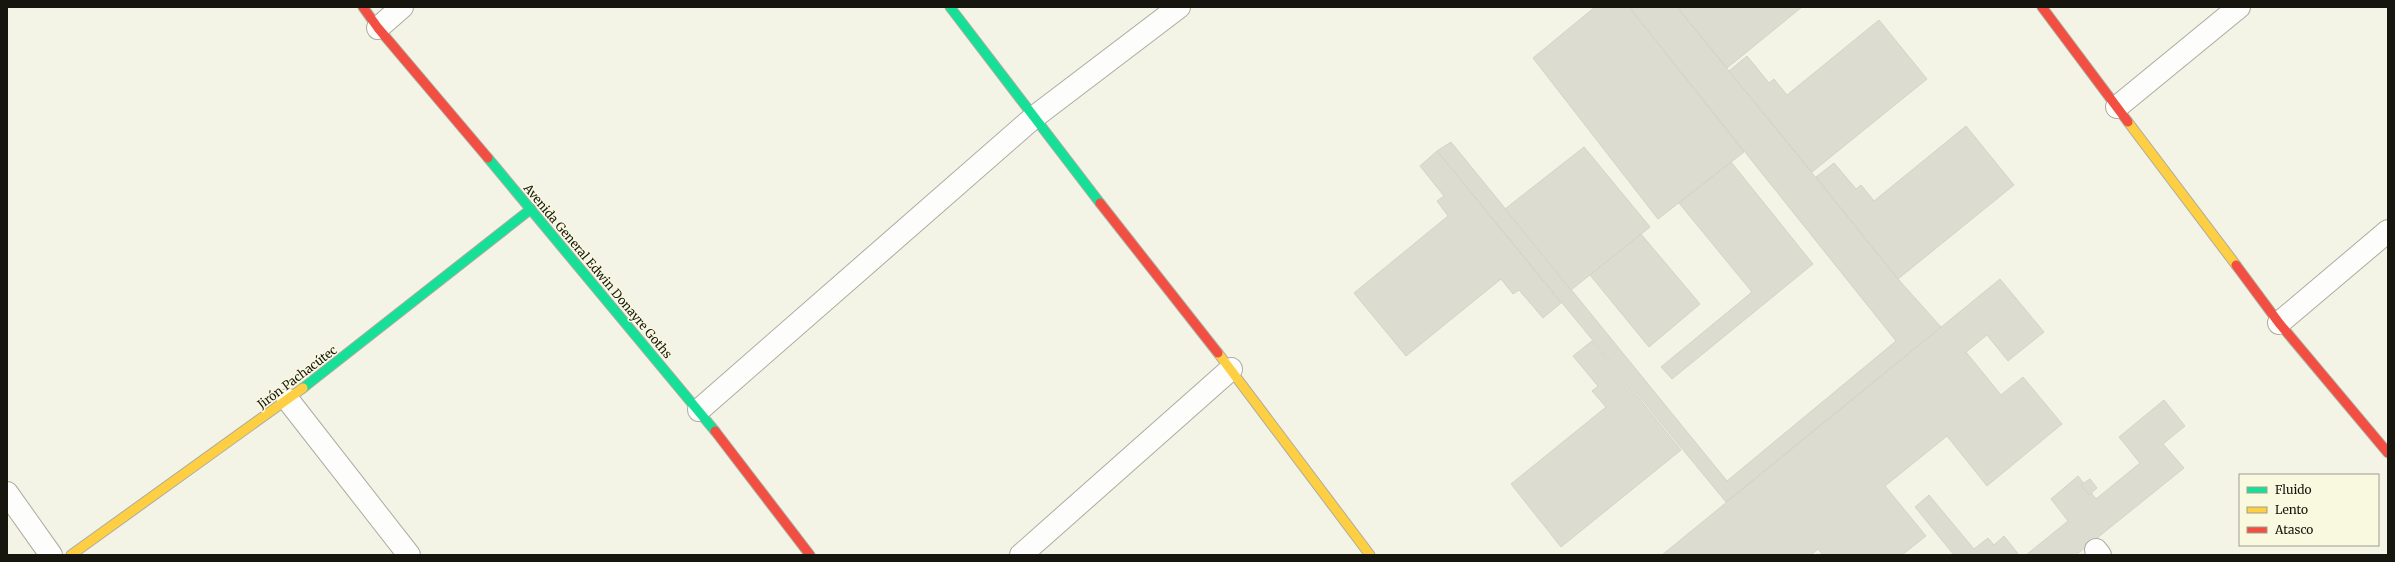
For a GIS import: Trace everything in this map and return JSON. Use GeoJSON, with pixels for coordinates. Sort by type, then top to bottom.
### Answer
{"type":"FeatureCollection","features":[{"type":"Feature","properties":{"kind":"street","name":"Avenida General Edwin Donayre Goths"},"geometry":{"type":"LineString","coordinates":[[363,7],[378,28],[699,410],[810,555]]}},
{"type":"Feature","properties":{"kind":"street"},"geometry":{"type":"LineString","coordinates":[[378,28],[402,7]]}},
{"type":"Feature","properties":{"kind":"street"},"geometry":{"type":"LineString","coordinates":[[950,7],[1033,118],[1231,369],[1370,555]]}},
{"type":"Feature","properties":{"kind":"street"},"geometry":{"type":"LineString","coordinates":[[699,410],[1033,118],[1179,7]]}},
{"type":"Feature","properties":{"kind":"street"},"geometry":{"type":"LineString","coordinates":[[2042,7],[2279,323],[2388,453]]}},
{"type":"Feature","properties":{"kind":"street"},"geometry":{"type":"LineString","coordinates":[[2117,107],[2239,7]]}},
{"type":"Feature","properties":{"kind":"street","name":"Jirón Pachacútec"},"geometry":{"type":"LineString","coordinates":[[71,555],[288,400],[531,209]]}},
{"type":"Feature","properties":{"kind":"street"},"geometry":{"type":"LineString","coordinates":[[2279,323],[2388,231]]}},
{"type":"Feature","properties":{"kind":"street"},"geometry":{"type":"LineString","coordinates":[[1021,555],[1231,369]]}},
{"type":"Feature","properties":{"kind":"street"},"geometry":{"type":"LineString","coordinates":[[288,400],[409,555]]}},
{"type":"Feature","properties":{"kind":"street"},"geometry":{"type":"LineString","coordinates":[[7,493],[51,555]]}},
{"type":"Feature","properties":{"kind":"building"},"geometry":{"type":"Polygon","coordinates":[[[1595,7],[1629,7],[1744,152],[1658,219],[1533,58],[1595,7]]]}},
{"type":"Feature","properties":{"kind":"building"},"geometry":{"type":"Polygon","coordinates":[[[1629,7],[1677,7],[1898,279],[1941,327],[1726,502],[1437,151],[1451,142],[1727,481],[1896,341],[1629,7]]]}},
{"type":"Feature","properties":{"kind":"building"},"geometry":{"type":"Polygon","coordinates":[[[1677,7],[1802,7],[1727,68],[1677,7]]]}},
{"type":"Feature","properties":{"kind":"building"},"geometry":{"type":"Polygon","coordinates":[[[1879,20],[1927,79],[1812,172],[1729,71],[1747,56],[1769,83],[1774,79],[1787,95],[1879,20]]]}},
{"type":"Feature","properties":{"kind":"building"},"geometry":{"type":"Polygon","coordinates":[[[1966,126],[2014,185],[1898,279],[1816,177],[1834,163],[1856,189],[1861,185],[1874,201],[1966,126]]]}},
{"type":"Feature","properties":{"kind":"building"},"geometry":{"type":"Polygon","coordinates":[[[1584,147],[1650,227],[1571,290],[1505,209],[1584,147]]]}},
{"type":"Feature","properties":{"kind":"building"},"geometry":{"type":"Polygon","coordinates":[[[1437,151],[1561,303],[1543,318],[1519,290],[1513,294],[1501,279],[1406,356],[1354,293],[1448,216],[1437,201],[1444,196],[1420,166],[1437,151]]]}},
{"type":"Feature","properties":{"kind":"building"},"geometry":{"type":"Polygon","coordinates":[[[1731,162],[1813,264],[1672,379],[1661,367],[1752,292],[1679,203],[1731,162]]]}},
{"type":"Feature","properties":{"kind":"building"},"geometry":{"type":"Polygon","coordinates":[[[1641,234],[1700,304],[1649,347],[1590,275],[1641,234]]]}},
{"type":"Feature","properties":{"kind":"building"},"geometry":{"type":"Polygon","coordinates":[[[2000,279],[2044,332],[2008,361],[1987,335],[1966,352],[2001,395],[2023,377],[2062,424],[1987,486],[1947,436],[1885,486],[1926,536],[1902,555],[1823,555],[1818,549],[1811,555],[1662,555],[2000,279]]]}},
{"type":"Feature","properties":{"kind":"building"},"geometry":{"type":"Polygon","coordinates":[[[1592,341],[1681,450],[1561,547],[1511,484],[1606,407],[1592,391],[1598,386],[1573,356],[1592,341]]]}},
{"type":"Feature","properties":{"kind":"building"},"geometry":{"type":"Polygon","coordinates":[[[2164,400],[2185,426],[2163,444],[2184,468],[2076,555],[2026,555],[2068,521],[2051,499],[2078,476],[2096,499],[2140,463],[2119,437],[2164,400]]]}},
{"type":"Feature","properties":{"kind":"building"},"geometry":{"type":"Polygon","coordinates":[[[2090,479],[2097,488],[2089,495],[2081,485],[2090,479]]]}},
{"type":"Feature","properties":{"kind":"building"},"geometry":{"type":"Polygon","coordinates":[[[1929,495],[1974,549],[1988,538],[1994,545],[2004,536],[2019,555],[1954,555],[1915,507],[1929,495]]]}},
{"type":"Feature","properties":{"kind":"traffic: fast"},"geometry":{"type":"LineString","coordinates":[[950,7],[1100,203]]}},
{"type":"Feature","properties":{"kind":"traffic: fast"},"geometry":{"type":"LineString","coordinates":[[488,158],[715,431]]}},
{"type":"Feature","properties":{"kind":"traffic: fast"},"geometry":{"type":"LineString","coordinates":[[303,388],[531,209]]}},
{"type":"Feature","properties":{"kind":"traffic: slow"},"geometry":{"type":"LineString","coordinates":[[2128,122],[2236,265]]}},
{"type":"Feature","properties":{"kind":"traffic: slow"},"geometry":{"type":"LineString","coordinates":[[1218,353],[1370,555]]}},
{"type":"Feature","properties":{"kind":"traffic: slow"},"geometry":{"type":"LineString","coordinates":[[71,555],[303,388]]}},
{"type":"Feature","properties":{"kind":"traffic: jam"},"geometry":{"type":"LineString","coordinates":[[363,7],[378,28],[488,158]]}},
{"type":"Feature","properties":{"kind":"traffic: jam"},"geometry":{"type":"LineString","coordinates":[[2042,7],[2128,122]]}},
{"type":"Feature","properties":{"kind":"traffic: jam"},"geometry":{"type":"LineString","coordinates":[[1100,203],[1218,353]]}},
{"type":"Feature","properties":{"kind":"traffic: jam"},"geometry":{"type":"LineString","coordinates":[[2236,265],[2279,323],[2388,453]]}},
{"type":"Feature","properties":{"kind":"traffic: jam"},"geometry":{"type":"LineString","coordinates":[[715,431],[810,555]]}}]}
